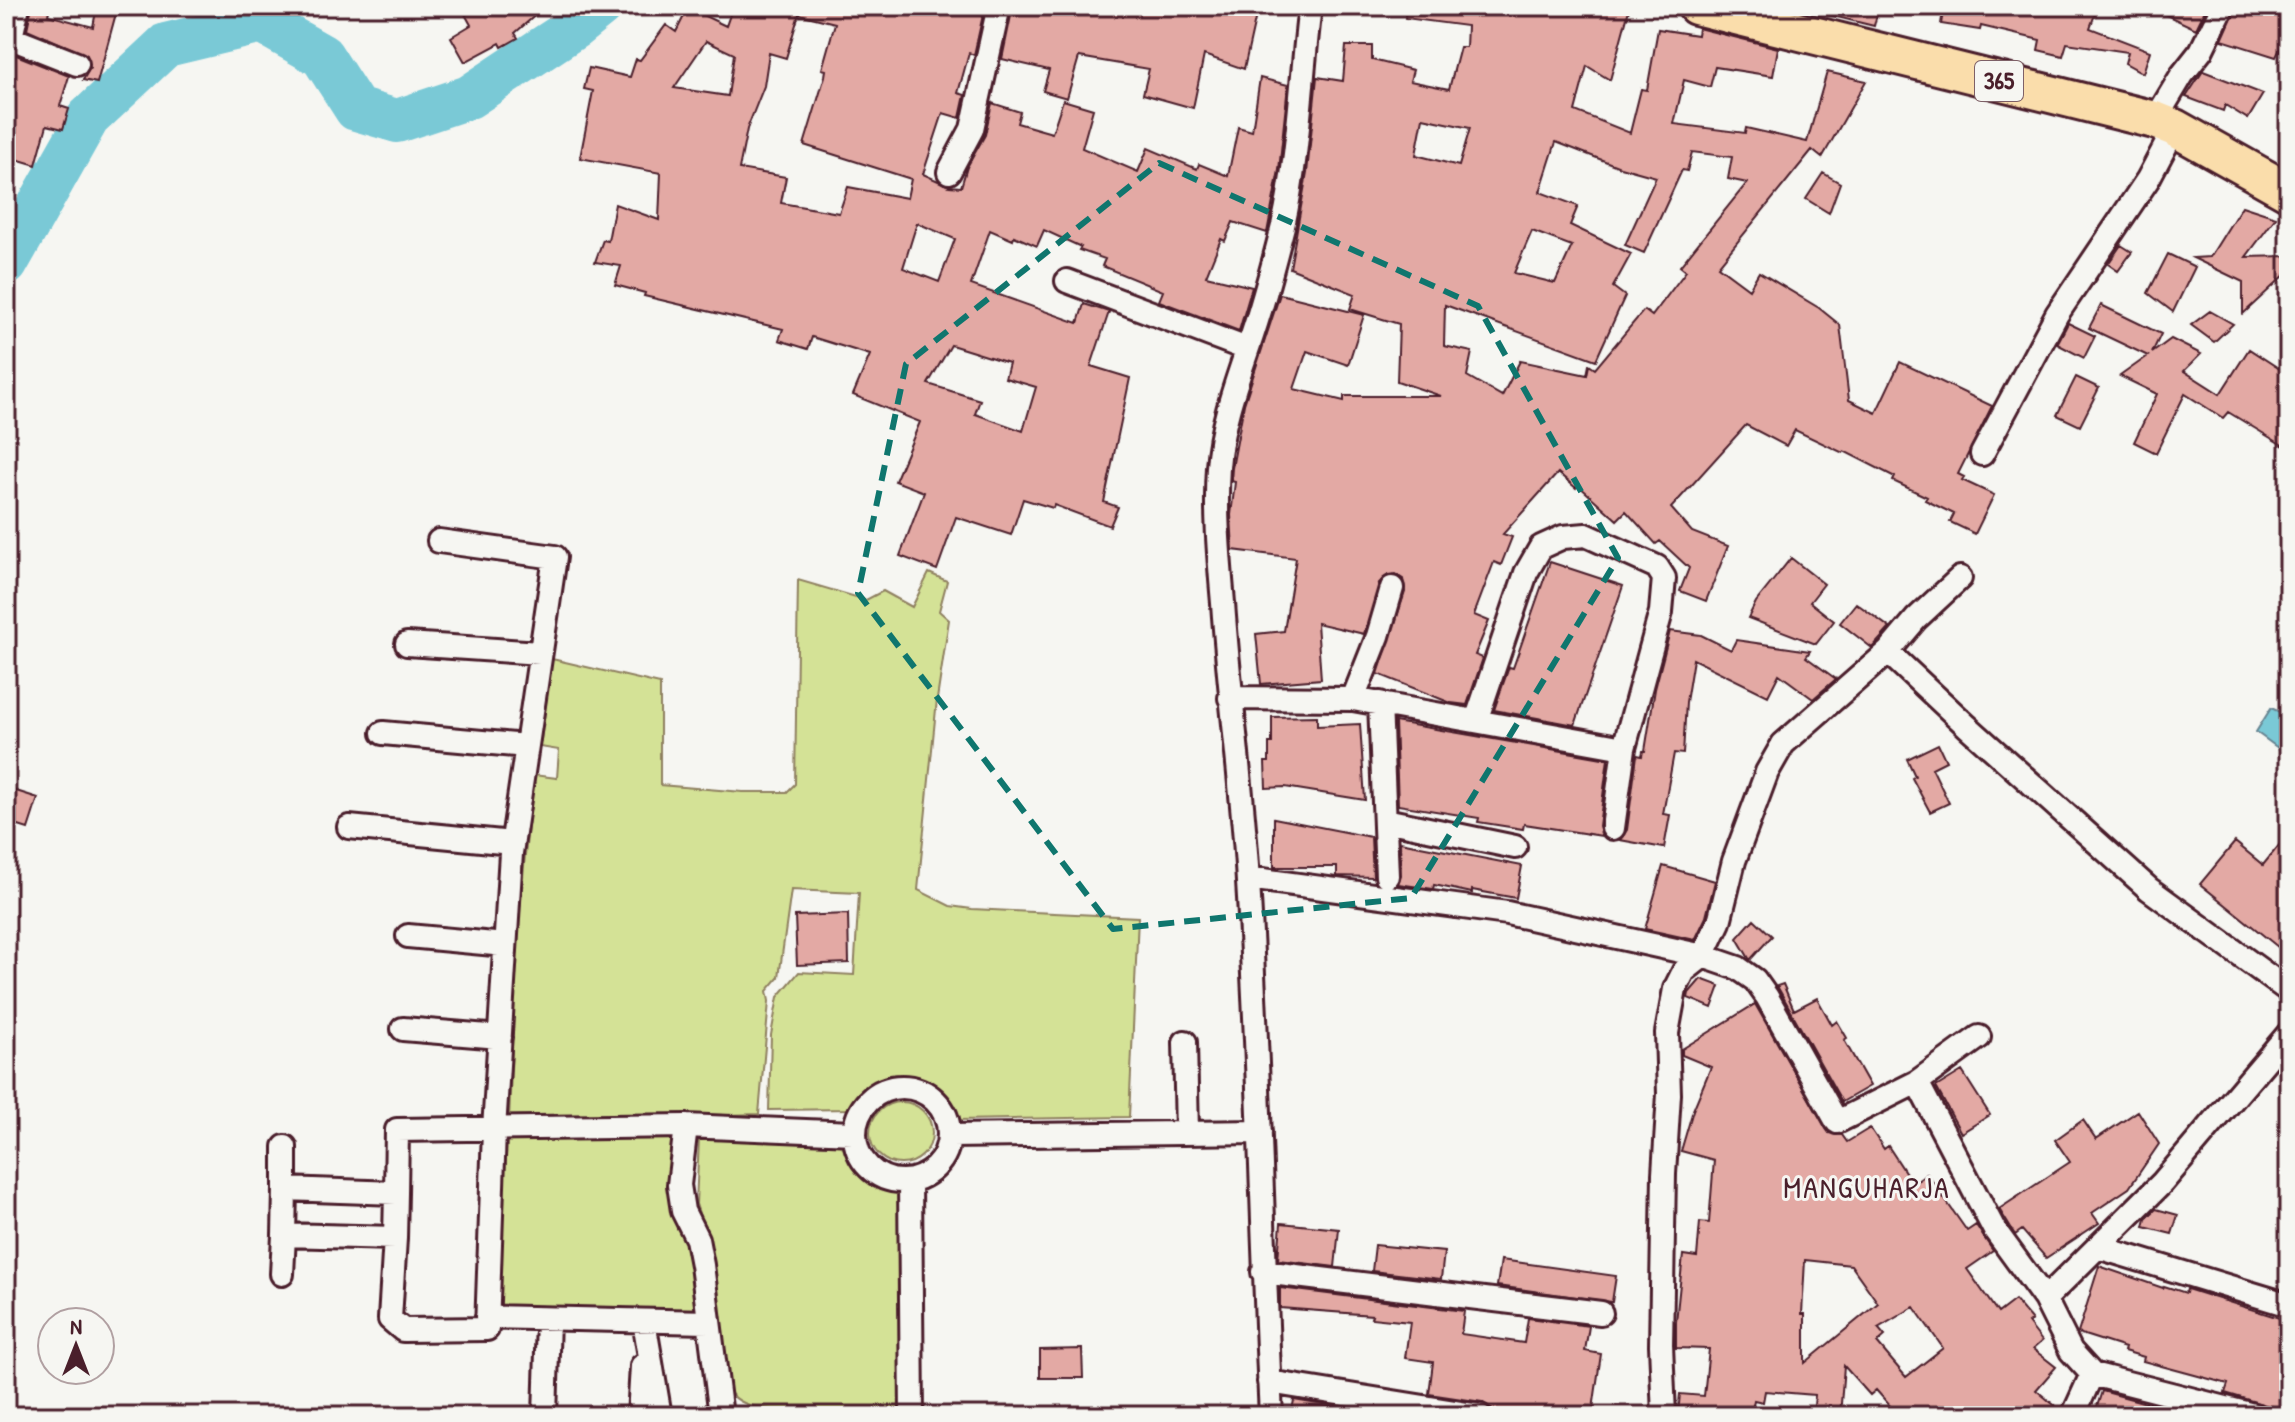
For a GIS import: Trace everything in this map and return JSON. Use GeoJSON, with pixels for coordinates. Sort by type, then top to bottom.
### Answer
{"type":"FeatureCollection","features":[{"type":"Feature","properties":{"kind":"main road","name":"365"},"geometry":{"type":"LineString","coordinates":[[1696,6],[1748,12],[2165,124],[2289,192]]}},
{"type":"Feature","properties":{"kind":"street"},"geometry":{"type":"LineString","coordinates":[[18,6],[11,38],[77,64]]}},
{"type":"Feature","properties":{"kind":"street"},"geometry":{"type":"LineString","coordinates":[[949,172],[972,129],[999,6]]}},
{"type":"Feature","properties":{"kind":"street"},"geometry":{"type":"LineString","coordinates":[[1271,1416],[1263,1272],[1258,1040],[1248,878],[1217,524],[1218,464],[1229,404],[1282,227],[1295,164],[1310,6]]}},
{"type":"Feature","properties":{"kind":"street"},"geometry":{"type":"LineString","coordinates":[[1982,454],[2057,314],[2148,179],[2182,75],[2201,51],[2223,6]]}},
{"type":"Feature","properties":{"kind":"street"},"geometry":{"type":"LineString","coordinates":[[1067,281],[1247,349]]}},
{"type":"Feature","properties":{"kind":"street"},"geometry":{"type":"LineString","coordinates":[[1476,721],[1526,573],[1541,547],[1563,537],[1586,535],[1657,567],[1664,578],[1661,612],[1624,748],[1613,828]]}},
{"type":"Feature","properties":{"kind":"street"},"geometry":{"type":"LineString","coordinates":[[439,541],[555,557],[512,843],[494,1130],[487,1329],[403,1330],[390,1319],[397,1130],[494,1130],[686,1126],[853,1133]]}},
{"type":"Feature","properties":{"kind":"street"},"geometry":{"type":"LineString","coordinates":[[1664,1416],[1661,1345],[1664,1174],[1669,1094],[1667,1033],[1675,989],[1684,971],[1703,956],[1719,922],[1734,861],[1767,772],[1783,744],[1888,652],[1916,619],[1960,578]]}},
{"type":"Feature","properties":{"kind":"street"},"geometry":{"type":"LineString","coordinates":[[1353,699],[1378,636],[1392,588]]}},
{"type":"Feature","properties":{"kind":"street"},"geometry":{"type":"LineString","coordinates":[[407,644],[540,653]]}},
{"type":"Feature","properties":{"kind":"street"},"geometry":{"type":"LineString","coordinates":[[1888,652],[2149,889],[2289,991]]}},
{"type":"Feature","properties":{"kind":"street"},"geometry":{"type":"LineString","coordinates":[[1230,698],[1353,699],[1624,748]]}},
{"type":"Feature","properties":{"kind":"street"},"geometry":{"type":"LineString","coordinates":[[1380,703],[1387,876]]}},
{"type":"Feature","properties":{"kind":"street"},"geometry":{"type":"LineString","coordinates":[[383,733],[526,746]]}},
{"type":"Feature","properties":{"kind":"street"},"geometry":{"type":"LineString","coordinates":[[1385,820],[1515,847]]}},
{"type":"Feature","properties":{"kind":"street"},"geometry":{"type":"LineString","coordinates":[[349,827],[512,843]]}},
{"type":"Feature","properties":{"kind":"street"},"geometry":{"type":"LineString","coordinates":[[1248,878],[1507,913],[1703,956],[1738,968],[1755,980],[1837,1122],[1917,1082],[1979,1037]]}},
{"type":"Feature","properties":{"kind":"street"},"geometry":{"type":"LineString","coordinates":[[408,936],[505,945]]}},
{"type":"Feature","properties":{"kind":"street"},"geometry":{"type":"LineString","coordinates":[[403,1029],[500,1037]]}},
{"type":"Feature","properties":{"kind":"street"},"geometry":{"type":"LineString","coordinates":[[2045,1299],[2162,1183],[2289,1033]]}},
{"type":"Feature","properties":{"kind":"street"},"geometry":{"type":"LineString","coordinates":[[1185,1042],[1187,1133]]}},
{"type":"Feature","properties":{"kind":"street"},"geometry":{"type":"LineString","coordinates":[[1917,1082],[1994,1229],[2045,1299],[2071,1351],[2092,1374],[2257,1416]]}},
{"type":"Feature","properties":{"kind":"street"},"geometry":{"type":"LineString","coordinates":[[903,1086],[921,1090],[936,1101],[947,1117],[950,1136],[938,1166],[925,1176],[910,1181],[889,1180],[870,1170],[858,1154],[853,1133],[857,1115],[869,1099],[885,1089],[903,1086]]}},
{"type":"Feature","properties":{"kind":"street"},"geometry":{"type":"LineString","coordinates":[[686,1126],[679,1185],[683,1211],[697,1239],[721,1416]]}},
{"type":"Feature","properties":{"kind":"street"},"geometry":{"type":"LineString","coordinates":[[950,1136],[1260,1132]]}},
{"type":"Feature","properties":{"kind":"street"},"geometry":{"type":"LineString","coordinates":[[282,1274],[285,1147]]}},
{"type":"Feature","properties":{"kind":"street"},"geometry":{"type":"LineString","coordinates":[[910,1181],[912,1416]]}},
{"type":"Feature","properties":{"kind":"street"},"geometry":{"type":"LineString","coordinates":[[285,1189],[396,1193]]}},
{"type":"Feature","properties":{"kind":"street"},"geometry":{"type":"LineString","coordinates":[[284,1235],[395,1238]]}},
{"type":"Feature","properties":{"kind":"street"},"geometry":{"type":"LineString","coordinates":[[2098,1247],[2289,1305]]}},
{"type":"Feature","properties":{"kind":"street"},"geometry":{"type":"LineString","coordinates":[[1263,1272],[1601,1313]]}},
{"type":"Feature","properties":{"kind":"street"},"geometry":{"type":"LineString","coordinates":[[487,1317],[708,1322]]}},
{"type":"Feature","properties":{"kind":"street"},"geometry":{"type":"LineString","coordinates":[[545,1416],[548,1319]]}},
{"type":"Feature","properties":{"kind":"street"},"geometry":{"type":"LineString","coordinates":[[639,1416],[644,1321]]}},
{"type":"Feature","properties":{"kind":"street"},"geometry":{"type":"LineString","coordinates":[[644,1321],[660,1416]]}},
{"type":"Feature","properties":{"kind":"street"},"geometry":{"type":"LineString","coordinates":[[2073,1416],[2092,1374]]}},
{"type":"Feature","properties":{"kind":"street"},"geometry":{"type":"LineString","coordinates":[[1269,1382],[1480,1416]]}},
{"type":"Feature","properties":{"kind":"highlighted area"},"geometry":{"type":"Polygon","coordinates":[[[1159,163],[1478,306],[1618,558],[1411,898],[1113,929],[858,593],[906,364],[1159,163]]]}},
{"type":"Feature","properties":{"kind":"green space"},"geometry":{"type":"Polygon","coordinates":[[[929,573],[947,581],[939,611],[949,620],[937,699],[918,890],[950,906],[972,909],[1138,917],[1129,1117],[956,1120],[950,1118],[943,1097],[931,1084],[902,1075],[873,1085],[861,1093],[853,1109],[769,1110],[771,1035],[778,997],[799,972],[854,975],[859,893],[791,890],[779,977],[767,991],[769,1001],[759,1114],[509,1122],[517,948],[534,775],[557,778],[559,750],[540,747],[552,659],[660,684],[660,785],[743,792],[787,792],[795,784],[798,580],[866,600],[883,591],[912,607],[929,573]]]}},
{"type":"Feature","properties":{"kind":"green space"},"geometry":{"type":"Polygon","coordinates":[[[901,1102],[923,1111],[932,1133],[923,1155],[901,1164],[879,1155],[870,1133],[879,1111],[901,1102]]]}},
{"type":"Feature","properties":{"kind":"green space"},"geometry":{"type":"Polygon","coordinates":[[[668,1135],[673,1144],[688,1233],[697,1303],[695,1309],[500,1307],[497,1302],[507,1139],[668,1135]]]}},
{"type":"Feature","properties":{"kind":"green space"},"geometry":{"type":"Polygon","coordinates":[[[699,1139],[841,1143],[850,1163],[863,1177],[901,1194],[905,1394],[900,1416],[824,1416],[815,1410],[752,1406],[731,1394],[725,1384],[714,1260],[696,1204],[699,1139]]]}},
{"type":"Feature","properties":{"kind":"water"},"geometry":{"type":"Polygon","coordinates":[[[2271,708],[2289,716],[2289,756],[2256,732],[2271,708]]]}},
{"type":"Feature","properties":{"kind":"building"},"geometry":{"type":"Polygon","coordinates":[[[32,6],[50,6],[48,15],[93,27],[97,6],[118,6],[97,83],[83,80],[90,68],[87,55],[27,29],[32,6]]]}},
{"type":"Feature","properties":{"kind":"building"},"geometry":{"type":"Polygon","coordinates":[[[478,6],[546,6],[515,33],[518,38],[502,47],[500,43],[465,62],[451,37],[471,25],[465,14],[478,6]]]}},
{"type":"Feature","properties":{"kind":"building"},"geometry":{"type":"Polygon","coordinates":[[[733,6],[985,6],[974,55],[969,53],[958,93],[965,95],[960,118],[943,113],[923,174],[949,186],[961,187],[967,167],[985,135],[992,103],[1020,112],[1017,123],[1052,133],[1063,100],[1093,109],[1082,148],[1138,172],[1148,148],[1197,169],[1199,164],[1228,176],[1238,127],[1252,131],[1260,78],[1288,85],[1279,170],[1267,233],[1233,222],[1225,241],[1221,239],[1206,276],[1252,287],[1239,331],[1159,301],[1163,291],[1102,266],[1105,259],[1079,250],[1081,247],[1044,230],[1037,246],[990,230],[971,285],[1078,323],[1084,304],[1109,312],[1091,366],[1130,378],[1104,502],[1118,507],[1110,526],[1054,505],[1053,508],[1023,499],[1011,535],[956,517],[937,570],[900,556],[924,492],[895,481],[920,422],[853,395],[870,355],[812,337],[808,349],[779,340],[783,329],[644,296],[645,293],[615,285],[621,266],[595,262],[603,240],[608,241],[615,204],[659,220],[661,173],[580,158],[593,91],[584,89],[589,68],[630,77],[636,59],[640,60],[666,25],[676,32],[688,8],[726,26],[733,6]],[[799,14],[786,58],[769,53],[764,86],[747,129],[739,169],[786,177],[781,203],[839,213],[848,187],[907,198],[911,179],[804,145],[825,76],[826,70],[822,69],[835,23],[799,14]],[[706,41],[674,88],[728,96],[734,54],[706,41]],[[917,223],[903,268],[939,282],[955,239],[917,223]],[[951,345],[928,384],[980,400],[975,414],[1023,431],[1036,387],[1005,378],[1009,363],[951,345]]]}},
{"type":"Feature","properties":{"kind":"building"},"geometry":{"type":"Polygon","coordinates":[[[1013,6],[1258,6],[1244,69],[1204,55],[1193,108],[1143,94],[1149,69],[1079,57],[1067,98],[1043,91],[1049,70],[1002,59],[1013,6]]]}},
{"type":"Feature","properties":{"kind":"building"},"geometry":{"type":"Polygon","coordinates":[[[1406,6],[1630,6],[1610,80],[1587,66],[1575,111],[1630,133],[1641,89],[1647,90],[1658,29],[1697,35],[1698,28],[1778,48],[1773,76],[1715,67],[1710,87],[1684,80],[1674,124],[1745,133],[1746,128],[1807,142],[1827,72],[1866,81],[1822,158],[1812,150],[1718,266],[1749,289],[1759,272],[1819,308],[1840,325],[1849,400],[1876,413],[1900,362],[1992,406],[1958,474],[1964,477],[1962,480],[1994,495],[1975,534],[1950,522],[1954,514],[1893,481],[1895,477],[1844,451],[1795,430],[1786,446],[1746,425],[1671,508],[1692,532],[1728,546],[1706,601],[1680,591],[1689,568],[1660,541],[1656,544],[1626,511],[1617,520],[1578,485],[1576,488],[1558,473],[1503,534],[1512,537],[1501,565],[1494,562],[1474,615],[1489,621],[1475,655],[1483,658],[1467,705],[1451,703],[1378,674],[1405,592],[1403,579],[1395,574],[1388,575],[1379,583],[1364,634],[1317,623],[1321,679],[1261,684],[1256,634],[1284,631],[1296,558],[1233,550],[1231,515],[1235,482],[1231,481],[1244,404],[1280,294],[1364,315],[1348,365],[1307,351],[1294,389],[1344,401],[1344,396],[1441,396],[1397,381],[1399,324],[1350,309],[1355,294],[1290,268],[1307,173],[1317,77],[1343,81],[1346,46],[1372,46],[1372,60],[1413,70],[1410,81],[1449,89],[1460,47],[1466,47],[1467,26],[1405,18],[1406,6]],[[1423,118],[1416,155],[1459,166],[1470,128],[1423,118]],[[1556,142],[1540,192],[1578,206],[1570,225],[1631,254],[1613,287],[1625,296],[1596,360],[1445,305],[1444,346],[1472,352],[1467,376],[1502,396],[1520,361],[1587,375],[1589,365],[1595,369],[1644,310],[1652,316],[1686,271],[1680,266],[1747,183],[1728,179],[1732,157],[1692,152],[1687,171],[1682,170],[1644,253],[1625,245],[1656,177],[1620,167],[1556,142]],[[1532,231],[1514,273],[1555,283],[1572,246],[1532,231]]]}},
{"type":"Feature","properties":{"kind":"building"},"geometry":{"type":"Polygon","coordinates":[[[1822,6],[1879,6],[1874,26],[1821,13],[1822,6]]]}},
{"type":"Feature","properties":{"kind":"building"},"geometry":{"type":"Polygon","coordinates":[[[1944,6],[2098,6],[2090,28],[2150,51],[2143,73],[2125,63],[2128,52],[2067,43],[2063,56],[2038,50],[2040,40],[1981,26],[1980,30],[1941,24],[1944,6]]]}},
{"type":"Feature","properties":{"kind":"building"},"geometry":{"type":"Polygon","coordinates":[[[2147,6],[2207,6],[2196,29],[2147,6]]]}},
{"type":"Feature","properties":{"kind":"building"},"geometry":{"type":"Polygon","coordinates":[[[2237,6],[2269,6],[2289,14],[2289,31],[2276,57],[2222,40],[2237,6]]]}},
{"type":"Feature","properties":{"kind":"building"},"geometry":{"type":"Polygon","coordinates":[[[6,51],[69,76],[60,106],[69,109],[63,129],[47,125],[36,165],[6,156],[6,51]]]}},
{"type":"Feature","properties":{"kind":"building"},"geometry":{"type":"Polygon","coordinates":[[[2203,71],[2263,94],[2248,119],[2225,105],[2223,111],[2186,97],[2203,71]]]}},
{"type":"Feature","properties":{"kind":"building"},"geometry":{"type":"Polygon","coordinates":[[[1823,173],[1840,183],[1829,213],[1806,199],[1823,173]]]}},
{"type":"Feature","properties":{"kind":"building"},"geometry":{"type":"Polygon","coordinates":[[[2242,206],[2276,217],[2246,257],[2288,256],[2288,272],[2243,314],[2243,282],[2193,258],[2210,257],[2242,206]]]}},
{"type":"Feature","properties":{"kind":"building"},"geometry":{"type":"Polygon","coordinates":[[[2121,245],[2132,252],[2118,271],[2108,264],[2121,245]]]}},
{"type":"Feature","properties":{"kind":"building"},"geometry":{"type":"Polygon","coordinates":[[[2168,254],[2195,267],[2173,312],[2148,293],[2168,254]]]}},
{"type":"Feature","properties":{"kind":"building"},"geometry":{"type":"Polygon","coordinates":[[[2101,305],[2161,334],[2152,353],[2171,339],[2201,354],[2184,371],[2220,394],[2249,349],[2289,375],[2289,449],[2228,412],[2223,418],[2185,394],[2156,453],[2134,442],[2157,394],[2120,376],[2148,356],[2089,328],[2101,305]]]}},
{"type":"Feature","properties":{"kind":"building"},"geometry":{"type":"Polygon","coordinates":[[[2210,311],[2233,324],[2214,342],[2191,325],[2210,311]]]}},
{"type":"Feature","properties":{"kind":"building"},"geometry":{"type":"Polygon","coordinates":[[[2068,323],[2095,336],[2084,358],[2057,344],[2068,323]]]}},
{"type":"Feature","properties":{"kind":"building"},"geometry":{"type":"Polygon","coordinates":[[[2076,377],[2099,388],[2080,426],[2057,415],[2076,377]]]}},
{"type":"Feature","properties":{"kind":"building"},"geometry":{"type":"Polygon","coordinates":[[[1791,558],[1824,584],[1810,602],[1834,621],[1816,644],[1748,618],[1756,602],[1791,558]]]}},
{"type":"Feature","properties":{"kind":"building"},"geometry":{"type":"Polygon","coordinates":[[[1550,562],[1623,586],[1575,725],[1494,710],[1509,667],[1513,668],[1550,562]]]}},
{"type":"Feature","properties":{"kind":"building"},"geometry":{"type":"Polygon","coordinates":[[[1856,603],[1890,628],[1872,648],[1840,623],[1856,603]]]}},
{"type":"Feature","properties":{"kind":"building"},"geometry":{"type":"Polygon","coordinates":[[[1670,631],[1701,635],[1731,650],[1736,640],[1810,651],[1806,657],[1836,679],[1813,699],[1779,674],[1768,696],[1693,659],[1686,702],[1683,754],[1674,753],[1663,814],[1670,815],[1664,848],[1620,840],[1627,830],[1637,755],[1642,756],[1645,751],[1655,689],[1670,631]]]}},
{"type":"Feature","properties":{"kind":"building"},"geometry":{"type":"Polygon","coordinates":[[[1317,716],[1317,726],[1360,724],[1365,800],[1285,787],[1266,788],[1265,762],[1269,762],[1269,743],[1272,743],[1272,717],[1317,716]]]}},
{"type":"Feature","properties":{"kind":"building"},"geometry":{"type":"Polygon","coordinates":[[[1395,722],[1608,759],[1599,826],[1602,836],[1524,824],[1523,829],[1478,822],[1479,818],[1398,805],[1395,722]]]}},
{"type":"Feature","properties":{"kind":"building"},"geometry":{"type":"Polygon","coordinates":[[[1938,744],[1946,761],[1932,768],[1949,803],[1930,812],[1912,778],[1915,776],[1907,759],[1938,744]]]}},
{"type":"Feature","properties":{"kind":"building"},"geometry":{"type":"Polygon","coordinates":[[[13,790],[38,798],[28,829],[6,822],[13,790]]]}},
{"type":"Feature","properties":{"kind":"building"},"geometry":{"type":"Polygon","coordinates":[[[1274,818],[1371,837],[1373,877],[1337,876],[1337,867],[1274,867],[1274,818]]]}},
{"type":"Feature","properties":{"kind":"building"},"geometry":{"type":"Polygon","coordinates":[[[2289,833],[2289,956],[2200,884],[2235,842],[2263,865],[2289,833]]]}},
{"type":"Feature","properties":{"kind":"building"},"geometry":{"type":"Polygon","coordinates":[[[1400,842],[1522,866],[1516,898],[1434,885],[1433,889],[1398,884],[1401,875],[1400,842]]]}},
{"type":"Feature","properties":{"kind":"building"},"geometry":{"type":"Polygon","coordinates":[[[1663,866],[1715,881],[1706,917],[1695,940],[1645,929],[1663,866]]]}},
{"type":"Feature","properties":{"kind":"building"},"geometry":{"type":"Polygon","coordinates":[[[848,914],[849,963],[797,965],[795,916],[848,914]]]}},
{"type":"Feature","properties":{"kind":"building"},"geometry":{"type":"Polygon","coordinates":[[[1754,919],[1772,936],[1750,960],[1737,938],[1754,919]]]}},
{"type":"Feature","properties":{"kind":"building"},"geometry":{"type":"Polygon","coordinates":[[[1701,979],[1720,986],[1712,1008],[1688,998],[1701,979]]]}},
{"type":"Feature","properties":{"kind":"building"},"geometry":{"type":"Polygon","coordinates":[[[1783,984],[1794,1010],[1817,998],[1832,1025],[1837,1021],[1870,1086],[1842,1102],[1777,986],[1783,984]]]}},
{"type":"Feature","properties":{"kind":"building"},"geometry":{"type":"Polygon","coordinates":[[[1755,1004],[1829,1133],[1842,1135],[1847,1142],[1870,1128],[1884,1149],[1888,1146],[1913,1184],[1927,1174],[1967,1231],[1976,1225],[1993,1251],[1967,1269],[1998,1313],[2015,1300],[2032,1320],[2028,1323],[2042,1341],[2033,1349],[2056,1367],[2036,1390],[2060,1410],[2059,1416],[1899,1416],[1876,1390],[1870,1395],[1844,1366],[1840,1416],[1813,1416],[1815,1395],[1765,1391],[1763,1402],[1754,1400],[1751,1416],[1678,1414],[1680,1394],[1704,1396],[1709,1349],[1676,1348],[1676,1322],[1683,1255],[1697,1257],[1700,1222],[1709,1223],[1714,1160],[1681,1151],[1693,1110],[1711,1067],[1682,1055],[1682,1049],[1755,1004]],[[1805,1260],[1802,1314],[1805,1314],[1805,1363],[1878,1303],[1851,1265],[1805,1260]],[[1914,1307],[1878,1328],[1885,1336],[1877,1343],[1906,1377],[1943,1348],[1914,1307]]]}},
{"type":"Feature","properties":{"kind":"building"},"geometry":{"type":"Polygon","coordinates":[[[1962,1071],[1990,1115],[1961,1133],[1936,1087],[1962,1071]]]}},
{"type":"Feature","properties":{"kind":"building"},"geometry":{"type":"Polygon","coordinates":[[[2138,1111],[2159,1144],[2129,1188],[2092,1213],[2099,1223],[2046,1258],[2022,1230],[2015,1235],[1999,1209],[2070,1162],[2055,1140],[2083,1120],[2096,1139],[2138,1111]]]}},
{"type":"Feature","properties":{"kind":"building"},"geometry":{"type":"Polygon","coordinates":[[[2156,1209],[2178,1215],[2172,1234],[2144,1227],[2146,1219],[2156,1209]]]}},
{"type":"Feature","properties":{"kind":"building"},"geometry":{"type":"Polygon","coordinates":[[[1281,1223],[1339,1229],[1335,1267],[1278,1260],[1281,1223]]]}},
{"type":"Feature","properties":{"kind":"building"},"geometry":{"type":"Polygon","coordinates":[[[1375,1245],[1444,1252],[1441,1279],[1372,1271],[1375,1245]]]}},
{"type":"Feature","properties":{"kind":"building"},"geometry":{"type":"Polygon","coordinates":[[[1501,1260],[1616,1276],[1612,1302],[1497,1286],[1501,1260]]]}},
{"type":"Feature","properties":{"kind":"building"},"geometry":{"type":"Polygon","coordinates":[[[2099,1266],[2163,1288],[2186,1293],[2187,1289],[2289,1321],[2289,1412],[2225,1393],[2228,1384],[2143,1361],[2144,1357],[2124,1351],[2125,1348],[2078,1333],[2099,1266]]]}},
{"type":"Feature","properties":{"kind":"building"},"geometry":{"type":"Polygon","coordinates":[[[1280,1288],[1464,1311],[1461,1334],[1524,1343],[1528,1318],[1589,1326],[1585,1351],[1601,1354],[1592,1416],[1536,1416],[1493,1410],[1482,1402],[1429,1394],[1433,1362],[1405,1358],[1410,1322],[1371,1318],[1372,1315],[1280,1308],[1280,1288]]]}},
{"type":"Feature","properties":{"kind":"building"},"geometry":{"type":"Polygon","coordinates":[[[1082,1349],[1083,1378],[1040,1378],[1040,1350],[1082,1349]]]}},
{"type":"Feature","properties":{"kind":"building"},"geometry":{"type":"Polygon","coordinates":[[[2102,1391],[2176,1411],[2176,1416],[2094,1416],[2102,1391]]]}},
{"type":"Feature","properties":{"kind":"building"},"geometry":{"type":"Polygon","coordinates":[[[1294,1400],[1353,1410],[1353,1416],[1291,1416],[1294,1400]]]}},
{"type":"Feature","properties":{"kind":"waterway"},"geometry":{"type":"LineString","coordinates":[[6,264],[88,118],[166,45],[262,22],[322,56],[356,109],[397,121],[469,97],[575,27],[601,6]]}},
{"type":"Feature","properties":{"kind":"district","name":"MANGUHARJA"},"geometry":{"type":"Point","coordinates":[1867,1188]}}]}
